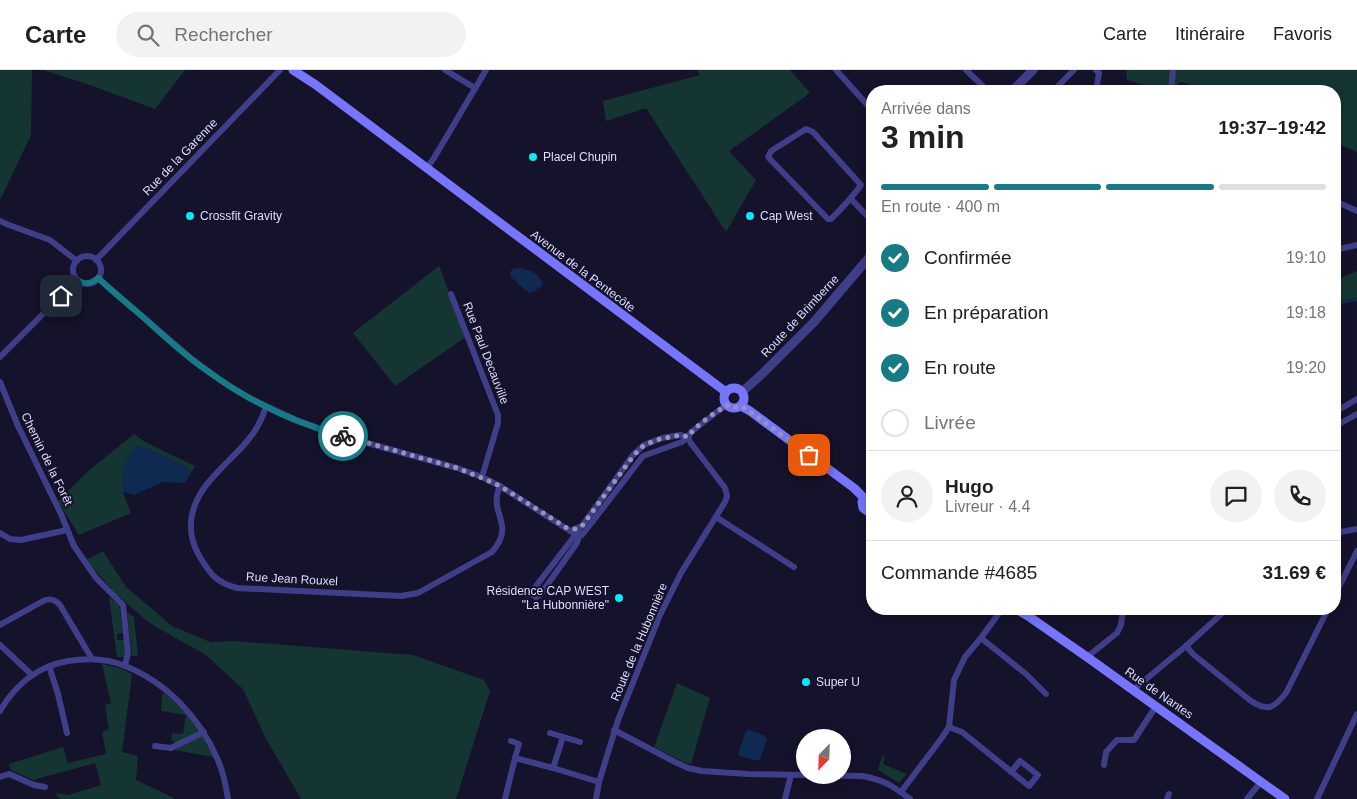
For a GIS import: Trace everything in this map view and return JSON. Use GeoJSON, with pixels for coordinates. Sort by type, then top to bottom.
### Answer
{"type":"FeatureCollection","features":[{"type":"Feature","properties":{"kind":"main road"},"geometry":{"type":"LineString","coordinates":[[293,70],[344,106]]}},
{"type":"Feature","properties":{"kind":"main road"},"geometry":{"type":"LineString","coordinates":[[306,70],[313,79],[344,106]]}},
{"type":"Feature","properties":{"kind":"main road","name":"Avenue de la Pentecôte"},"geometry":{"type":"LineString","coordinates":[[344,106],[726,392]]}},
{"type":"Feature","properties":{"kind":"main road"},"geometry":{"type":"LineString","coordinates":[[741,406],[744,400],[742,392],[734,388],[726,392],[724,400],[727,405],[732,408],[741,406],[750,411],[866,496]]}},
{"type":"Feature","properties":{"kind":"main road"},"geometry":{"type":"LineString","coordinates":[[866,499],[862,504],[863,508],[866,510]]}},
{"type":"Feature","properties":{"kind":"main road","name":"Rue de Nantes"},"geometry":{"type":"LineString","coordinates":[[1026,615],[1286,799]]}},
{"type":"Feature","properties":{"kind":"street","name":"Rue de la Garenne"},"geometry":{"type":"LineString","coordinates":[[96,260],[280,70]]}},
{"type":"Feature","properties":{"kind":"street"},"geometry":{"type":"LineString","coordinates":[[445,70],[475,88]]}},
{"type":"Feature","properties":{"kind":"street"},"geometry":{"type":"LineString","coordinates":[[426,169],[486,70]]}},
{"type":"Feature","properties":{"kind":"street"},"geometry":{"type":"LineString","coordinates":[[836,70],[866,103]]}},
{"type":"Feature","properties":{"kind":"street"},"geometry":{"type":"LineString","coordinates":[[966,70],[982,85]]}},
{"type":"Feature","properties":{"kind":"street"},"geometry":{"type":"LineString","coordinates":[[1018,85],[1033,70]]}},
{"type":"Feature","properties":{"kind":"street"},"geometry":{"type":"LineString","coordinates":[[1059,85],[1074,70]]}},
{"type":"Feature","properties":{"kind":"street"},"geometry":{"type":"LineString","coordinates":[[1096,70],[1099,73],[1097,85]]}},
{"type":"Feature","properties":{"kind":"street"},"geometry":{"type":"LineString","coordinates":[[1172,85],[1173,70]]}},
{"type":"Feature","properties":{"kind":"street"},"geometry":{"type":"LineString","coordinates":[[806,129],[813,132],[860,182],[861,185],[851,199],[828,220],[768,157],[771,151],[806,129]]}},
{"type":"Feature","properties":{"kind":"street"},"geometry":{"type":"LineString","coordinates":[[851,199],[866,215]]}},
{"type":"Feature","properties":{"kind":"street"},"geometry":{"type":"LineString","coordinates":[[1341,204],[1357,211]]}},
{"type":"Feature","properties":{"kind":"street"},"geometry":{"type":"LineString","coordinates":[[0,220],[50,240],[77,261]]}},
{"type":"Feature","properties":{"kind":"street"},"geometry":{"type":"LineString","coordinates":[[1341,249],[1357,245]]}},
{"type":"Feature","properties":{"kind":"street"},"geometry":{"type":"LineString","coordinates":[[84,257],[96,260],[100,267],[98,278],[94,282],[86,284],[77,280],[73,268],[77,261],[84,257]]}},
{"type":"Feature","properties":{"kind":"street","name":"Route de Brimberne"},"geometry":{"type":"LineString","coordinates":[[742,392],[814,322],[866,261]]}},
{"type":"Feature","properties":{"kind":"street"},"geometry":{"type":"LineString","coordinates":[[98,278],[199,365],[234,389],[266,407],[328,432],[457,468],[500,486],[567,528],[579,532]]}},
{"type":"Feature","properties":{"kind":"street"},"geometry":{"type":"LineString","coordinates":[[0,357],[77,280]]}},
{"type":"Feature","properties":{"kind":"street","name":"Rue Paul Decauville"},"geometry":{"type":"LineString","coordinates":[[451,294],[498,415],[498,422],[482,478]]}},
{"type":"Feature","properties":{"kind":"street","name":"Chemin de la Forêt"},"geometry":{"type":"LineString","coordinates":[[0,382],[18,426],[61,514],[74,546],[96,578],[123,604],[128,653],[125,666]]}},
{"type":"Feature","properties":{"kind":"street"},"geometry":{"type":"LineString","coordinates":[[1341,408],[1357,399]]}},
{"type":"Feature","properties":{"kind":"street"},"geometry":{"type":"LineString","coordinates":[[688,437],[680,435],[657,440],[644,445],[634,455],[579,532],[577,543],[540,595],[532,594],[533,590],[579,532],[643,456],[682,442],[688,437],[691,432],[727,405]]}},
{"type":"Feature","properties":{"kind":"street","name":"Rue Jean Rouxel"},"geometry":{"type":"LineString","coordinates":[[266,407],[253,434],[207,483],[193,508],[191,535],[198,555],[214,577],[229,586],[237,588],[401,596],[418,593],[492,552],[502,535],[503,526],[496,504],[496,494],[500,486]]}},
{"type":"Feature","properties":{"kind":"street"},"geometry":{"type":"LineString","coordinates":[[1341,424],[1357,414]]}},
{"type":"Feature","properties":{"kind":"street","name":"Route de la Hubonnière"},"geometry":{"type":"LineString","coordinates":[[596,799],[614,730],[660,615],[681,573],[727,496],[725,488],[688,437]]}},
{"type":"Feature","properties":{"kind":"street"},"geometry":{"type":"LineString","coordinates":[[657,440],[652,444],[660,450]]}},
{"type":"Feature","properties":{"kind":"street"},"geometry":{"type":"LineString","coordinates":[[716,517],[794,567]]}},
{"type":"Feature","properties":{"kind":"street"},"geometry":{"type":"LineString","coordinates":[[1341,530],[1357,529]]}},
{"type":"Feature","properties":{"kind":"street"},"geometry":{"type":"LineString","coordinates":[[0,533],[10,538],[21,540],[68,530]]}},
{"type":"Feature","properties":{"kind":"street"},"geometry":{"type":"LineString","coordinates":[[1341,583],[1357,551]]}},
{"type":"Feature","properties":{"kind":"street"},"geometry":{"type":"LineString","coordinates":[[0,625],[43,601],[48,599],[54,600],[60,605],[92,659]]}},
{"type":"Feature","properties":{"kind":"street"},"geometry":{"type":"LineString","coordinates":[[901,792],[949,727],[954,680],[965,657],[998,615]]}},
{"type":"Feature","properties":{"kind":"street"},"geometry":{"type":"LineString","coordinates":[[1087,657],[1117,633],[1121,625],[1122,615]]}},
{"type":"Feature","properties":{"kind":"street"},"geometry":{"type":"LineString","coordinates":[[1133,690],[1220,615]]}},
{"type":"Feature","properties":{"kind":"street"},"geometry":{"type":"LineString","coordinates":[[1186,646],[1194,655],[1251,701],[1260,707],[1267,708],[1274,706],[1286,693],[1325,615]]}},
{"type":"Feature","properties":{"kind":"street"},"geometry":{"type":"LineString","coordinates":[[981,638],[1026,674],[1046,694]]}},
{"type":"Feature","properties":{"kind":"street"},"geometry":{"type":"LineString","coordinates":[[0,646],[32,675]]}},
{"type":"Feature","properties":{"kind":"street"},"geometry":{"type":"LineString","coordinates":[[0,711],[13,692],[32,675],[59,662],[92,659],[125,666],[148,678],[165,690],[187,711],[204,732],[224,775],[228,799]]}},
{"type":"Feature","properties":{"kind":"street"},"geometry":{"type":"LineString","coordinates":[[49,666],[67,733]]}},
{"type":"Feature","properties":{"kind":"street"},"geometry":{"type":"LineString","coordinates":[[1104,765],[1106,752],[1117,740],[1134,740],[1156,706]]}},
{"type":"Feature","properties":{"kind":"street"},"geometry":{"type":"LineString","coordinates":[[1317,799],[1357,714]]}},
{"type":"Feature","properties":{"kind":"street"},"geometry":{"type":"LineString","coordinates":[[949,727],[962,732],[1011,772]]}},
{"type":"Feature","properties":{"kind":"street"},"geometry":{"type":"LineString","coordinates":[[614,730],[688,768],[720,772],[862,776],[890,784],[910,799]]}},
{"type":"Feature","properties":{"kind":"street"},"geometry":{"type":"LineString","coordinates":[[156,746],[171,748],[204,732]]}},
{"type":"Feature","properties":{"kind":"street"},"geometry":{"type":"LineString","coordinates":[[550,733],[580,742]]}},
{"type":"Feature","properties":{"kind":"street"},"geometry":{"type":"LineString","coordinates":[[553,768],[563,737]]}},
{"type":"Feature","properties":{"kind":"street"},"geometry":{"type":"LineString","coordinates":[[505,799],[519,744],[511,741]]}},
{"type":"Feature","properties":{"kind":"street"},"geometry":{"type":"LineString","coordinates":[[515,758],[599,782]]}},
{"type":"Feature","properties":{"kind":"street"},"geometry":{"type":"LineString","coordinates":[[0,777],[9,774],[45,788]]}},
{"type":"Feature","properties":{"kind":"street"},"geometry":{"type":"LineString","coordinates":[[785,799],[791,775]]}},
{"type":"Feature","properties":{"kind":"street"},"geometry":{"type":"LineString","coordinates":[[1247,799],[1261,782]]}},
{"type":"Feature","properties":{"kind":"green space"},"geometry":{"type":"Polygon","coordinates":[[[0,70],[32,70],[31,135],[0,200],[0,70]]]}},
{"type":"Feature","properties":{"kind":"green space"},"geometry":{"type":"Polygon","coordinates":[[[43,70],[185,70],[155,109],[43,70]]]}},
{"type":"Feature","properties":{"kind":"green space"},"geometry":{"type":"Polygon","coordinates":[[[697,70],[790,70],[810,93],[729,151],[756,180],[726,232],[646,108],[606,121],[603,101],[700,75],[697,70]]]}},
{"type":"Feature","properties":{"kind":"green space"},"geometry":{"type":"Polygon","coordinates":[[[1126,70],[1357,70],[1357,152],[1341,145],[1341,85],[1189,85],[1181,82],[1177,85],[1144,85],[1127,80],[1126,70]]]}},
{"type":"Feature","properties":{"kind":"green space"},"geometry":{"type":"Polygon","coordinates":[[[439,266],[466,337],[395,386],[353,333],[439,266]]]}},
{"type":"Feature","properties":{"kind":"green space"},"geometry":{"type":"Polygon","coordinates":[[[1357,271],[1357,301],[1341,304],[1341,278],[1357,271]]]}},
{"type":"Feature","properties":{"kind":"green space"},"geometry":{"type":"Polygon","coordinates":[[[134,434],[145,442],[195,466],[191,473],[188,468],[137,446],[123,474],[123,493],[131,513],[79,535],[58,501],[86,473],[134,434]]]}},
{"type":"Feature","properties":{"kind":"green space"},"geometry":{"type":"Polygon","coordinates":[[[103,551],[126,587],[172,626],[210,642],[234,641],[413,655],[484,680],[490,691],[456,799],[301,799],[265,737],[243,689],[206,655],[147,621],[114,592],[86,560],[103,551]]]}},
{"type":"Feature","properties":{"kind":"green space"},"geometry":{"type":"Polygon","coordinates":[[[109,597],[119,605],[123,633],[117,634],[117,640],[124,640],[126,657],[117,657],[109,597]]]}},
{"type":"Feature","properties":{"kind":"green space"},"geometry":{"type":"Polygon","coordinates":[[[127,612],[134,617],[138,656],[132,656],[127,612]]]}},
{"type":"Feature","properties":{"kind":"green space"},"geometry":{"type":"Polygon","coordinates":[[[102,664],[120,668],[132,674],[122,752],[138,756],[136,780],[174,799],[62,799],[57,797],[56,793],[68,795],[101,785],[95,763],[33,780],[11,770],[9,764],[63,747],[68,763],[106,754],[102,732],[109,729],[105,705],[111,703],[102,664]]]}},
{"type":"Feature","properties":{"kind":"green space"},"geometry":{"type":"Polygon","coordinates":[[[677,683],[710,698],[691,764],[654,747],[677,683]]]}},
{"type":"Feature","properties":{"kind":"green space"},"geometry":{"type":"Polygon","coordinates":[[[164,693],[184,711],[200,731],[173,746],[174,741],[171,740],[172,733],[183,734],[186,715],[161,711],[162,695],[164,693]]]}},
{"type":"Feature","properties":{"kind":"green space"},"geometry":{"type":"Polygon","coordinates":[[[202,736],[214,757],[174,750],[202,736]]]}},
{"type":"Feature","properties":{"kind":"green space"},"geometry":{"type":"Polygon","coordinates":[[[882,756],[885,757],[883,764],[907,774],[899,783],[878,770],[882,756]]]}},
{"type":"Feature","properties":{"kind":"water"},"geometry":{"type":"Polygon","coordinates":[[[519,268],[536,274],[543,283],[541,287],[530,293],[525,290],[510,276],[510,272],[513,269],[519,268]]]}},
{"type":"Feature","properties":{"kind":"water"},"geometry":{"type":"Polygon","coordinates":[[[137,446],[188,468],[191,473],[185,483],[163,482],[134,495],[123,492],[123,473],[126,462],[137,446]]]}},
{"type":"Feature","properties":{"kind":"water"},"geometry":{"type":"Polygon","coordinates":[[[750,730],[765,736],[767,739],[760,760],[739,756],[739,750],[746,731],[750,730]]]}},
{"type":"Feature","properties":{"kind":"waterway"},"geometry":{"type":"LineString","coordinates":[[1341,303],[1357,299]]}},
{"type":"Feature","properties":{"kind":"way so far"},"geometry":{"type":"LineString","coordinates":[[343,436],[466,471],[500,486],[567,528],[574,529],[582,526],[634,455],[644,445],[662,438],[680,435],[688,437],[691,432],[727,405],[732,408],[741,406],[748,410],[809,455]]}},
{"type":"Feature","properties":{"kind":"place","name":"Placel Chupin"},"geometry":{"type":"Point","coordinates":[533,157]}},
{"type":"Feature","properties":{"kind":"place","name":"Crossfit Gravity"},"geometry":{"type":"Point","coordinates":[190,216]}},
{"type":"Feature","properties":{"kind":"place","name":"Cap West"},"geometry":{"type":"Point","coordinates":[750,216]}},
{"type":"Feature","properties":{"kind":"place","name":"Résidence CAP WEST \"La Hubonnière\""},"geometry":{"type":"Point","coordinates":[619,598]}},
{"type":"Feature","properties":{"kind":"place","name":"Super U"},"geometry":{"type":"Point","coordinates":[806,682]}},
{"type":"Feature","properties":{"kind":"route"},"geometry":{"type":"LineString","coordinates":[[61,296],[77,280],[86,284],[94,282],[98,278],[205,370],[226,384],[266,407],[328,432],[343,436]]}}]}
